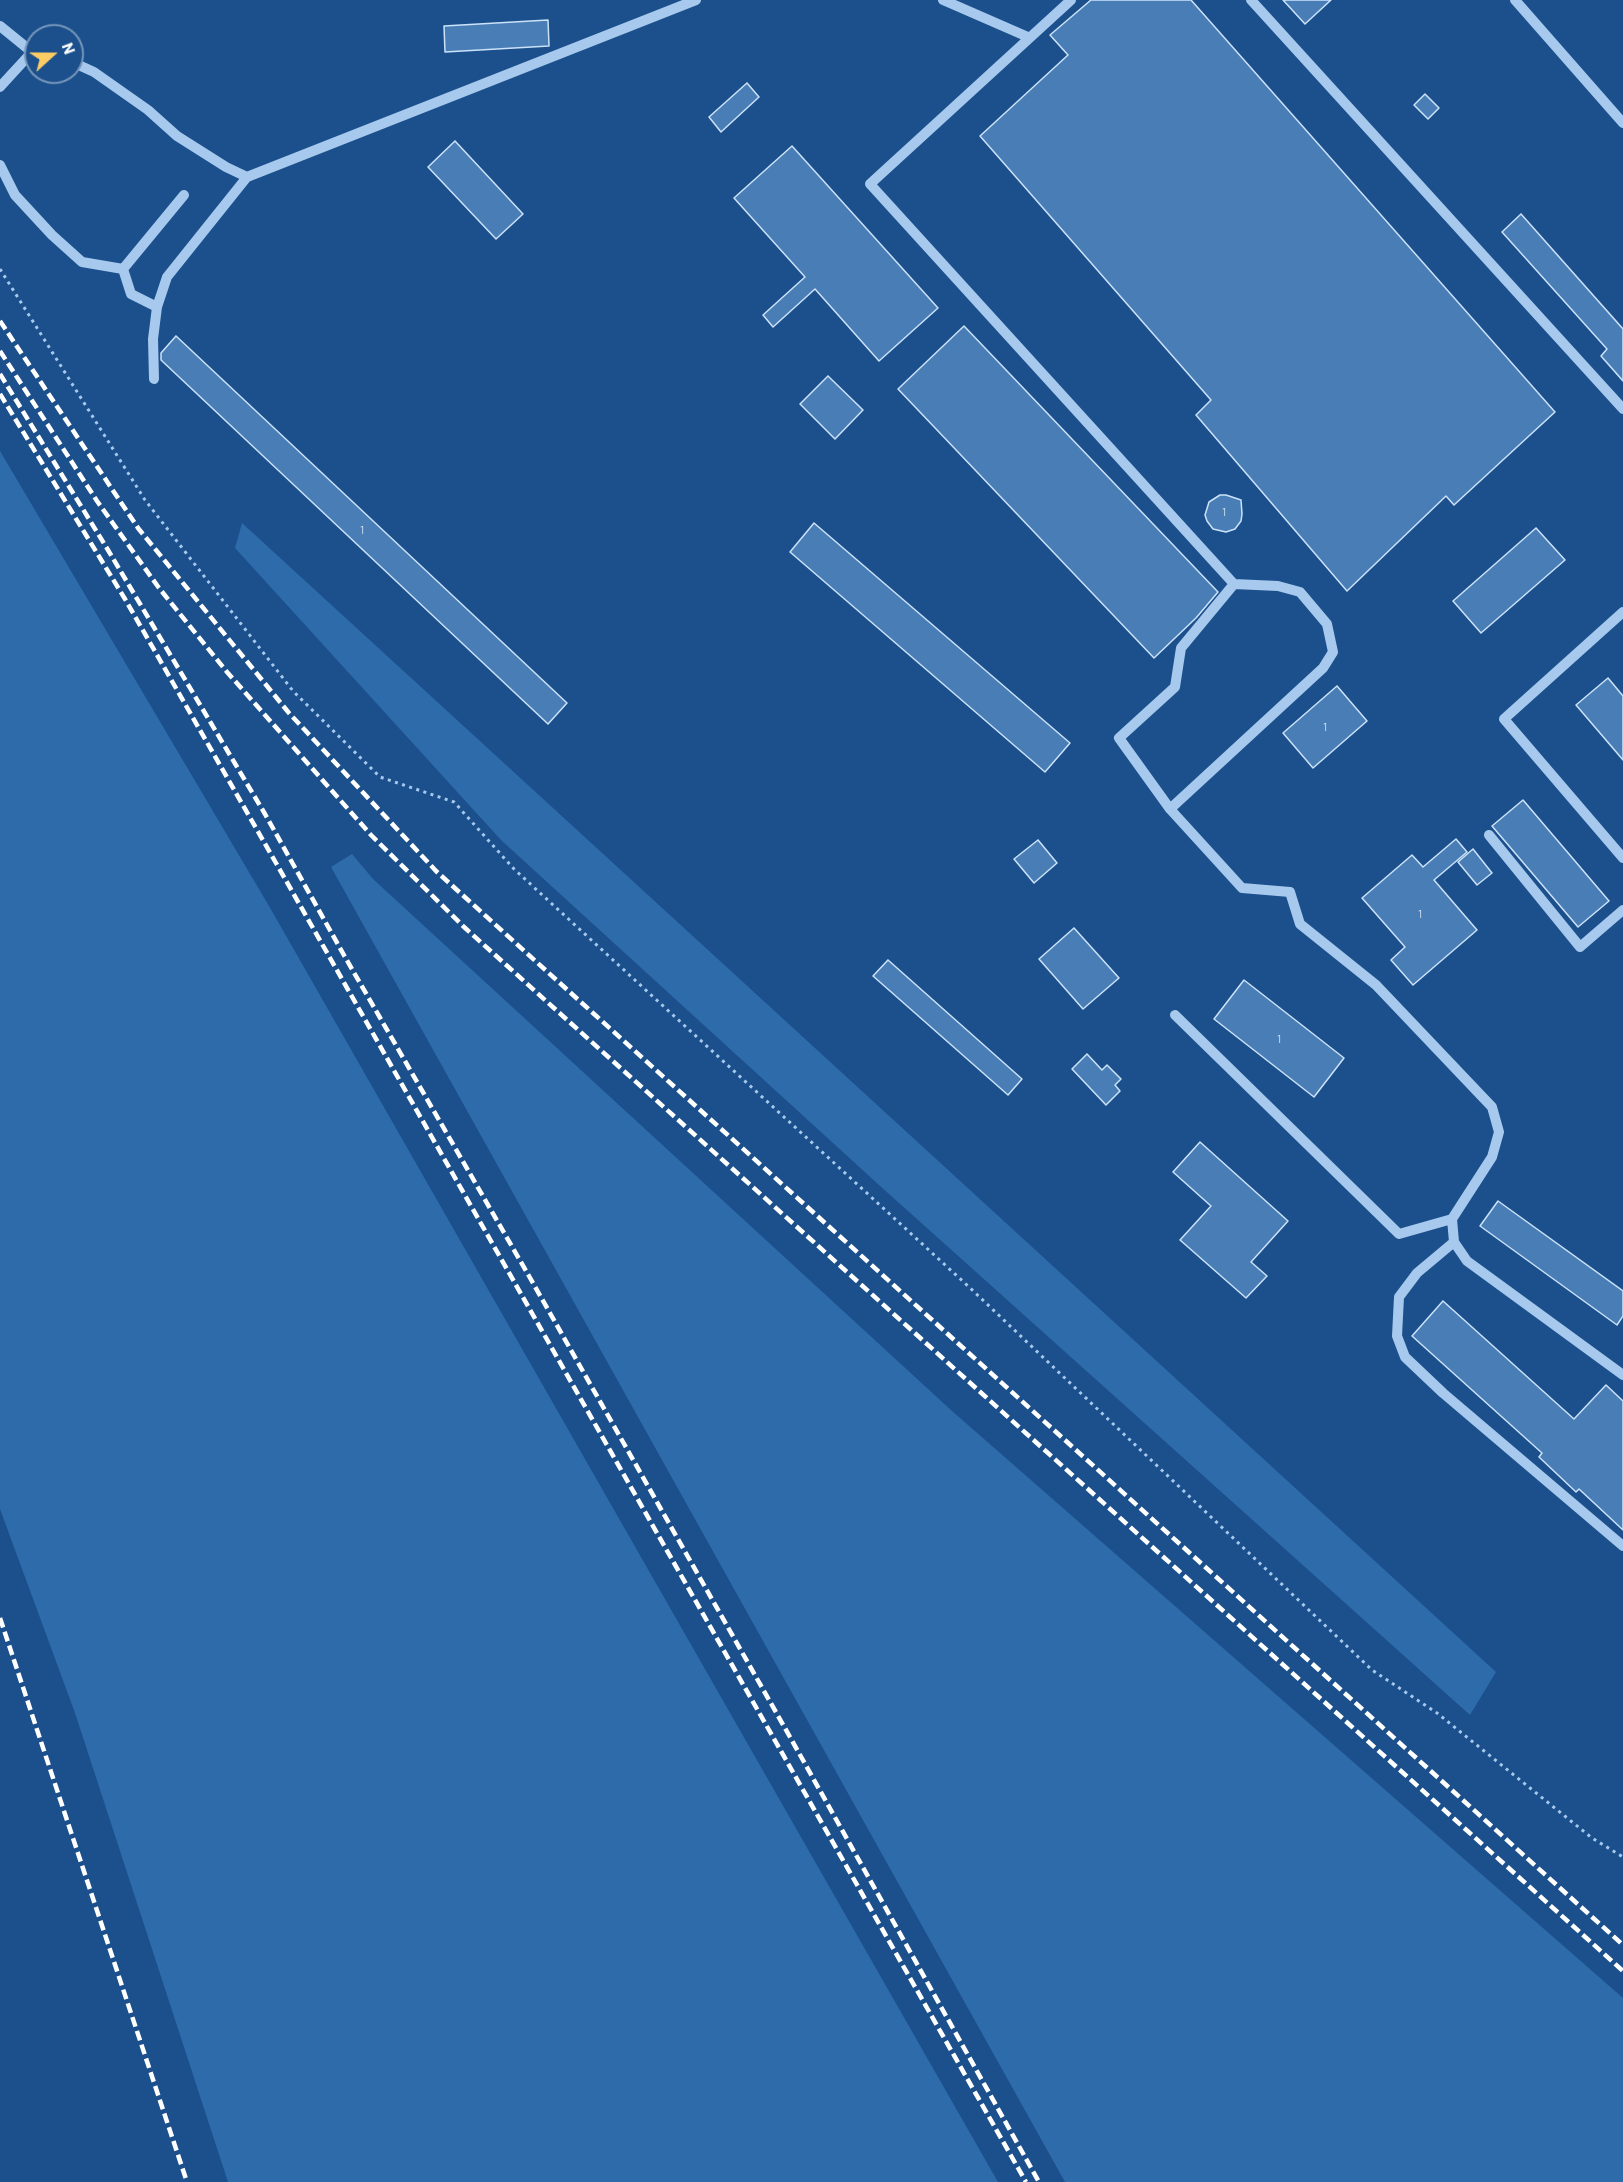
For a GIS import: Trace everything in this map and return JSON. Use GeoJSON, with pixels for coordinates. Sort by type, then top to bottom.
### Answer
{"type":"FeatureCollection","features":[{"type":"Feature","properties":{"kind":"lane"},"geometry":{"type":"LineString","coordinates":[[154,380],[153,339],[157,307],[167,277],[247,177],[696,0]]}},
{"type":"Feature","properties":{"kind":"lane"},"geometry":{"type":"LineString","coordinates":[[944,0],[1028,37]]}},
{"type":"Feature","properties":{"kind":"lane"},"geometry":{"type":"LineString","coordinates":[[1071,0],[870,184],[1234,584],[1278,586],[1300,592],[1327,624],[1333,652],[1323,668],[1170,809]]}},
{"type":"Feature","properties":{"kind":"lane"},"geometry":{"type":"LineString","coordinates":[[1251,0],[1623,409]]}},
{"type":"Feature","properties":{"kind":"lane"},"geometry":{"type":"LineString","coordinates":[[1515,0],[1623,123]]}},
{"type":"Feature","properties":{"kind":"lane"},"geometry":{"type":"LineString","coordinates":[[0,26],[24,44]]}},
{"type":"Feature","properties":{"kind":"lane"},"geometry":{"type":"LineString","coordinates":[[0,87],[24,62]]}},
{"type":"Feature","properties":{"kind":"lane"},"geometry":{"type":"LineString","coordinates":[[84,68],[103,78],[148,110],[177,136],[226,167],[247,177]]}},
{"type":"Feature","properties":{"kind":"lane"},"geometry":{"type":"LineString","coordinates":[[0,165],[15,195],[52,235],[82,262],[123,269]]}},
{"type":"Feature","properties":{"kind":"lane"},"geometry":{"type":"LineString","coordinates":[[123,269],[184,195]]}},
{"type":"Feature","properties":{"kind":"lane"},"geometry":{"type":"LineString","coordinates":[[123,269],[131,294],[157,307]]}},
{"type":"Feature","properties":{"kind":"lane"},"geometry":{"type":"LineString","coordinates":[[1234,584],[1181,648],[1175,687],[1119,738],[1170,809],[1242,888],[1290,892],[1300,924],[1376,985],[1492,1107],[1499,1132],[1492,1157],[1452,1219],[1454,1242],[1467,1262],[1623,1375]]}},
{"type":"Feature","properties":{"kind":"lane"},"geometry":{"type":"LineString","coordinates":[[1623,612],[1504,719],[1623,858]]}},
{"type":"Feature","properties":{"kind":"lane"},"geometry":{"type":"LineString","coordinates":[[1489,835],[1580,947],[1623,910]]}},
{"type":"Feature","properties":{"kind":"lane"},"geometry":{"type":"LineString","coordinates":[[1175,1015],[1400,1234],[1452,1219]]}},
{"type":"Feature","properties":{"kind":"lane"},"geometry":{"type":"LineString","coordinates":[[1454,1242],[1417,1273],[1399,1297],[1397,1336],[1406,1357],[1443,1393],[1623,1546]]}},
{"type":"Feature","properties":{"kind":"path"},"geometry":{"type":"LineString","coordinates":[[0,269],[145,500],[300,699],[380,777],[454,802],[514,869],[968,1286],[1372,1670],[1437,1713],[1592,1838],[1623,1857]]}},
{"type":"Feature","properties":{"kind":"shaded area"},"geometry":{"type":"Polygon","coordinates":[[[0,451],[269,906],[998,2182],[228,2182],[75,1713],[0,1509],[0,451]]]}},
{"type":"Feature","properties":{"kind":"shaded area"},"geometry":{"type":"Polygon","coordinates":[[[242,523],[1496,1672],[1470,1715],[879,1185],[501,840],[235,548],[242,523]]]}},
{"type":"Feature","properties":{"kind":"shaded area"},"geometry":{"type":"Polygon","coordinates":[[[352,854],[373,879],[952,1411],[1623,1998],[1623,2182],[1065,2182],[331,867],[352,854]]]}},
{"type":"Feature","properties":{"kind":"building"},"geometry":{"type":"Polygon","coordinates":[[[1091,0],[1191,0],[1555,412],[1454,505],[1446,496],[1347,591],[1196,415],[1211,400],[980,136],[1068,55],[1050,35],[1091,0]]]}},
{"type":"Feature","properties":{"kind":"building"},"geometry":{"type":"Polygon","coordinates":[[[1283,0],[1331,0],[1305,24],[1283,0]]]}},
{"type":"Feature","properties":{"kind":"building"},"geometry":{"type":"Polygon","coordinates":[[[548,20],[549,46],[445,52],[444,26],[548,20]]]}},
{"type":"Feature","properties":{"kind":"building"},"geometry":{"type":"Polygon","coordinates":[[[747,83],[759,97],[721,132],[709,117],[747,83]]]}},
{"type":"Feature","properties":{"kind":"building"},"geometry":{"type":"Polygon","coordinates":[[[1425,94],[1439,108],[1428,119],[1414,105],[1425,94]]]}},
{"type":"Feature","properties":{"kind":"building"},"geometry":{"type":"Polygon","coordinates":[[[455,141],[523,214],[496,239],[428,167],[455,141]]]}},
{"type":"Feature","properties":{"kind":"building"},"geometry":{"type":"Polygon","coordinates":[[[792,146],[938,308],[879,361],[815,289],[773,327],[763,315],[805,277],[734,198],[792,146]]]}},
{"type":"Feature","properties":{"kind":"building"},"geometry":{"type":"Polygon","coordinates":[[[1521,214],[1623,329],[1623,381],[1601,356],[1607,349],[1502,232],[1521,214]]]}},
{"type":"Feature","properties":{"kind":"building"},"geometry":{"type":"Polygon","coordinates":[[[964,326],[1218,592],[1196,618],[1154,658],[898,389],[964,326]]]}},
{"type":"Feature","properties":{"kind":"building"},"geometry":{"type":"Polygon","coordinates":[[[176,336],[567,703],[548,724],[161,360],[161,353],[176,336]]]}},
{"type":"Feature","properties":{"kind":"building"},"geometry":{"type":"Polygon","coordinates":[[[828,376],[863,410],[835,439],[800,404],[828,376]]]}},
{"type":"Feature","properties":{"kind":"building"},"geometry":{"type":"Polygon","coordinates":[[[1220,495],[1241,500],[1241,521],[1235,529],[1226,532],[1213,529],[1205,515],[1209,502],[1220,495]]]}},
{"type":"Feature","properties":{"kind":"building"},"geometry":{"type":"Polygon","coordinates":[[[814,523],[1070,743],[1045,772],[790,552],[814,523]]]}},
{"type":"Feature","properties":{"kind":"building"},"geometry":{"type":"Polygon","coordinates":[[[1536,528],[1565,560],[1481,633],[1453,601],[1536,528]]]}},
{"type":"Feature","properties":{"kind":"building"},"geometry":{"type":"Polygon","coordinates":[[[1608,678],[1623,696],[1623,760],[1576,705],[1608,678]]]}},
{"type":"Feature","properties":{"kind":"building"},"geometry":{"type":"Polygon","coordinates":[[[1337,686],[1367,721],[1313,768],[1283,733],[1337,686]]]}},
{"type":"Feature","properties":{"kind":"building"},"geometry":{"type":"Polygon","coordinates":[[[1523,800],[1609,901],[1578,927],[1492,826],[1523,800]]]}},
{"type":"Feature","properties":{"kind":"building"},"geometry":{"type":"Polygon","coordinates":[[[1456,839],[1467,852],[1434,880],[1477,930],[1413,985],[1391,960],[1405,947],[1362,898],[1412,855],[1423,867],[1456,839]]]}},
{"type":"Feature","properties":{"kind":"building"},"geometry":{"type":"Polygon","coordinates":[[[1038,840],[1057,863],[1034,883],[1014,859],[1038,840]]]}},
{"type":"Feature","properties":{"kind":"building"},"geometry":{"type":"Polygon","coordinates":[[[1473,849],[1492,873],[1477,885],[1458,862],[1473,849]]]}},
{"type":"Feature","properties":{"kind":"building"},"geometry":{"type":"Polygon","coordinates":[[[1074,928],[1119,978],[1083,1009],[1039,959],[1074,928]]]}},
{"type":"Feature","properties":{"kind":"building"},"geometry":{"type":"Polygon","coordinates":[[[888,960],[1022,1079],[1008,1095],[873,976],[888,960]]]}},
{"type":"Feature","properties":{"kind":"building"},"geometry":{"type":"Polygon","coordinates":[[[1244,980],[1344,1058],[1314,1097],[1214,1019],[1244,980]]]}},
{"type":"Feature","properties":{"kind":"building"},"geometry":{"type":"Polygon","coordinates":[[[1087,1054],[1102,1070],[1107,1065],[1121,1079],[1115,1085],[1120,1091],[1106,1105],[1072,1069],[1087,1054]]]}},
{"type":"Feature","properties":{"kind":"building"},"geometry":{"type":"Polygon","coordinates":[[[1200,1142],[1288,1221],[1251,1262],[1267,1276],[1246,1298],[1180,1240],[1211,1206],[1173,1172],[1200,1142]]]}},
{"type":"Feature","properties":{"kind":"building"},"geometry":{"type":"Polygon","coordinates":[[[1498,1201],[1623,1291],[1623,1316],[1617,1325],[1480,1226],[1498,1201]]]}},
{"type":"Feature","properties":{"kind":"building"},"geometry":{"type":"Polygon","coordinates":[[[1443,1301],[1574,1419],[1606,1385],[1623,1401],[1623,1530],[1579,1489],[1576,1492],[1539,1457],[1542,1453],[1412,1336],[1443,1301]]]}},
{"type":"Feature","properties":{"kind":"railway"},"geometry":{"type":"LineString","coordinates":[[0,321],[138,528],[289,713],[436,871],[1623,1945]]}},
{"type":"Feature","properties":{"kind":"railway"},"geometry":{"type":"LineString","coordinates":[[0,351],[97,501],[159,588],[227,672],[371,835],[464,927],[1623,1971]]}},
{"type":"Feature","properties":{"kind":"railway"},"geometry":{"type":"LineString","coordinates":[[0,374],[265,814],[790,1737],[1039,2182]]}},
{"type":"Feature","properties":{"kind":"railway"},"geometry":{"type":"LineString","coordinates":[[0,394],[125,599],[1026,2182]]}},
{"type":"Feature","properties":{"kind":"railway"},"geometry":{"type":"LineString","coordinates":[[0,1618],[187,2182]]}}]}
